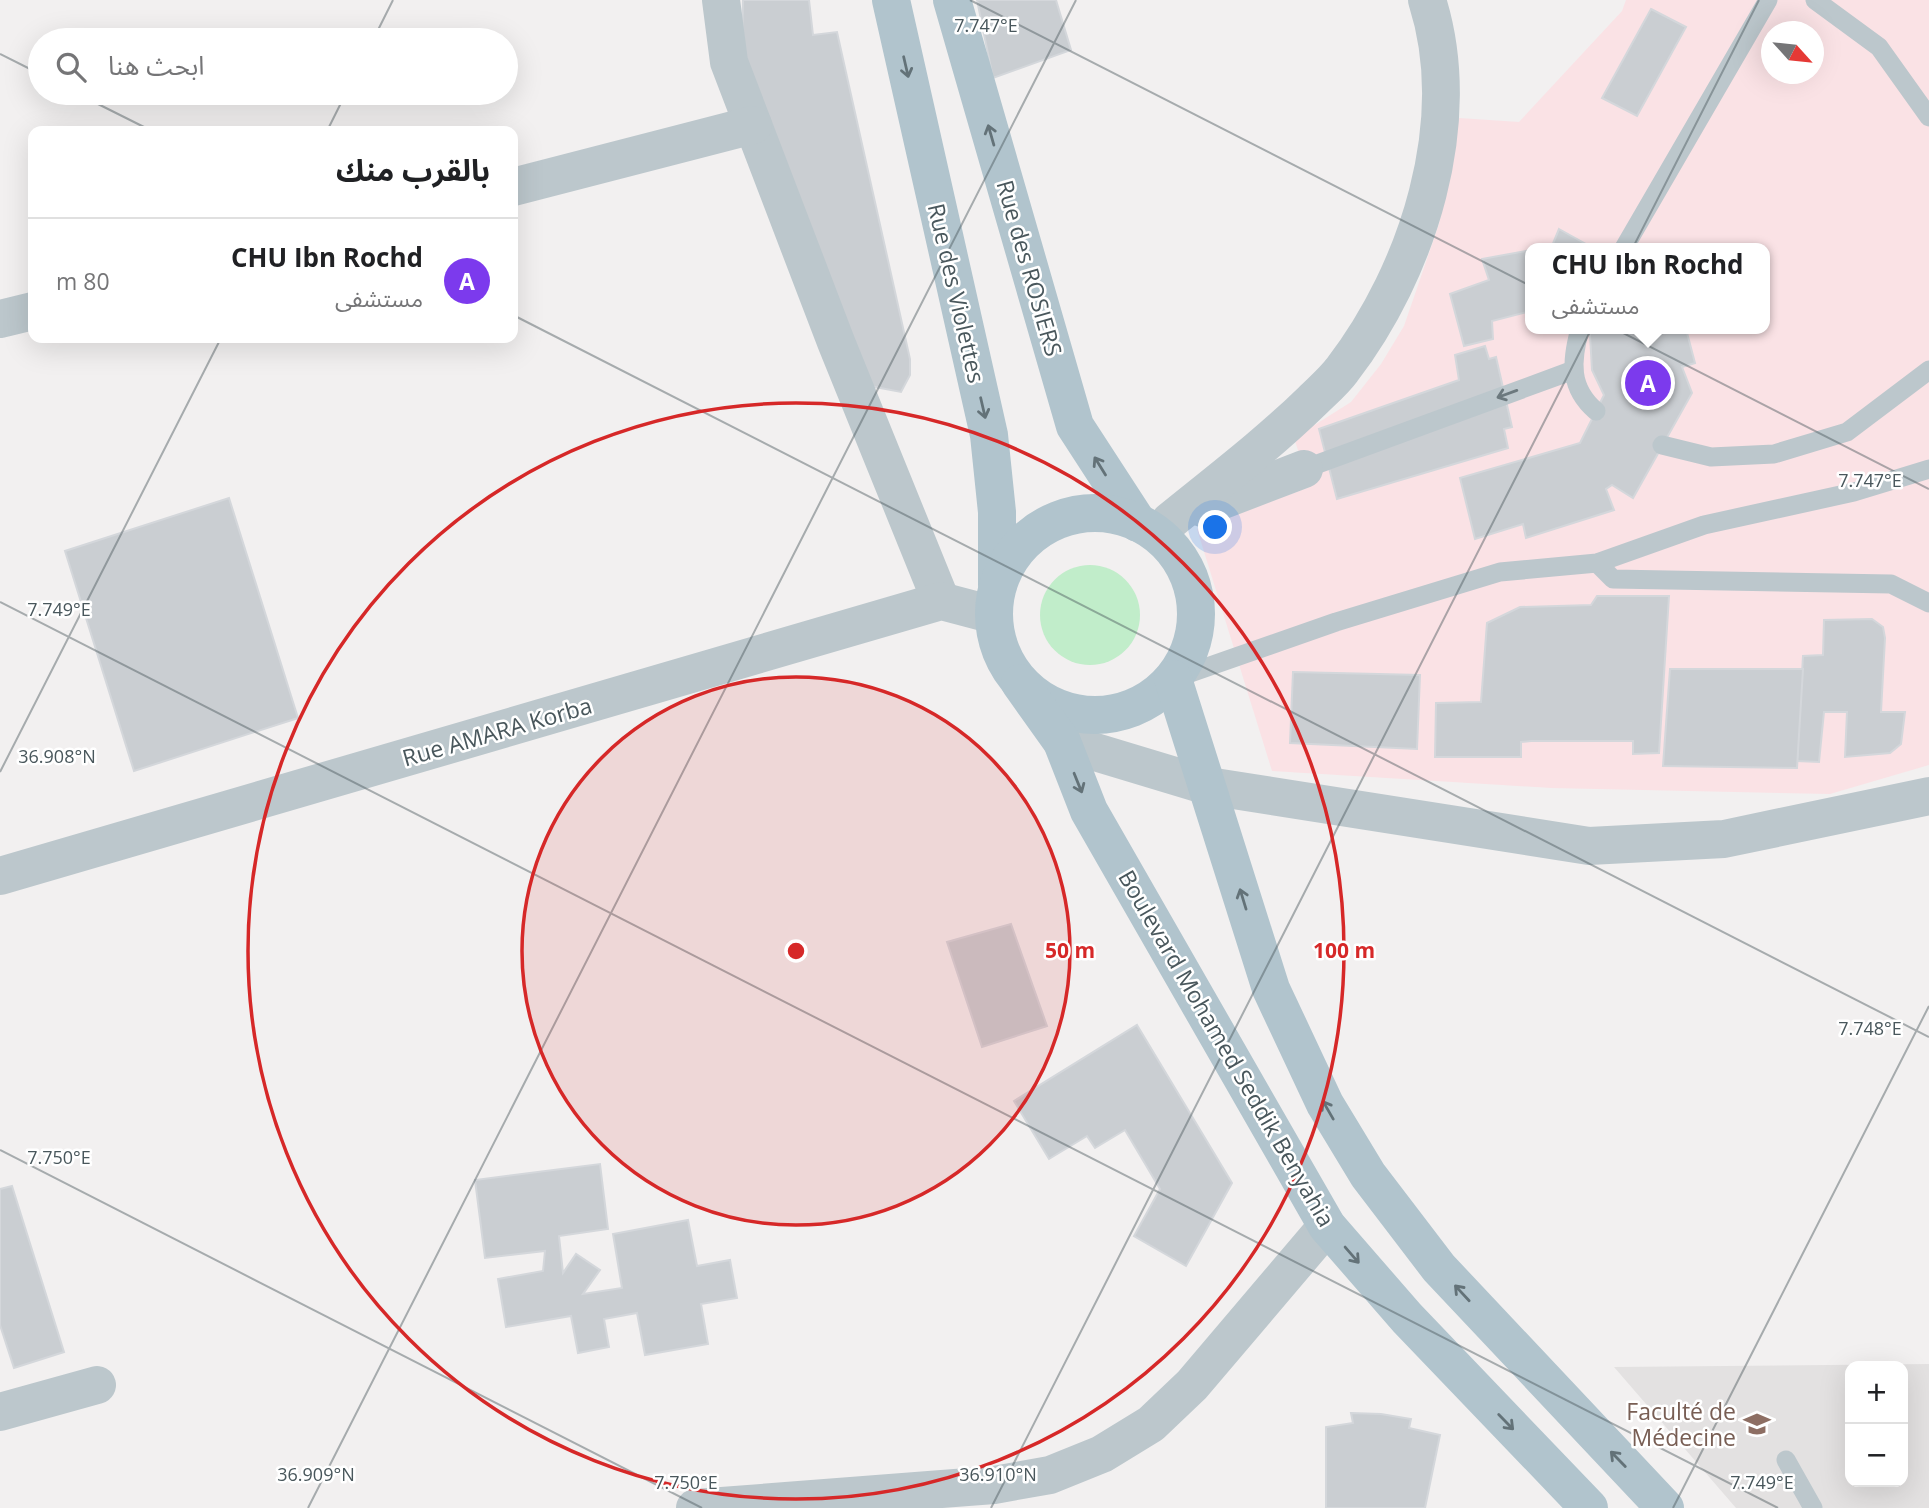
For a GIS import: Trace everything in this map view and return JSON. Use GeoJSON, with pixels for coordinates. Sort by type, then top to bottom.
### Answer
{"type":"FeatureCollection","features":[{"type":"Feature","properties":{"kind":"main road","name":"Rue des Violettes"},"geometry":{"type":"LineString","coordinates":[[891,0],[989,435],[997,512],[995,602]]}},
{"type":"Feature","properties":{"kind":"main road","name":"Rue des ROSIERS"},"geometry":{"type":"LineString","coordinates":[[952,0],[1075,426],[1153,524]]}},
{"type":"Feature","properties":{"kind":"main road"},"geometry":{"type":"LineString","coordinates":[[1081,514],[1110,514],[1153,524],[1176,553],[1191,583],[1196,616],[1190,650],[1173,679],[1147,702],[1114,714],[1080,715],[1047,704],[1020,683],[1005,663],[997,640],[995,602],[1008,563],[1027,540],[1052,523],[1081,514]]}},
{"type":"Feature","properties":{"kind":"main road"},"geometry":{"type":"LineString","coordinates":[[1173,679],[1271,989],[1325,1104],[1368,1175],[1439,1268],[1665,1508]]}},
{"type":"Feature","properties":{"kind":"main road","name":"Boulevard Mohamed Seddik Benyahia"},"geometry":{"type":"LineString","coordinates":[[1020,683],[1062,742],[1089,811],[1327,1226],[1407,1318],[1589,1508]]}},
{"type":"Feature","properties":{"kind":"street"},"geometry":{"type":"LineString","coordinates":[[721,0],[729,62],[836,342],[941,601],[995,602]]}},
{"type":"Feature","properties":{"kind":"street"},"geometry":{"type":"LineString","coordinates":[[1153,524],[1286,426],[1341,372],[1379,316],[1404,266],[1440,138],[1442,77],[1436,28],[1427,0]]}},
{"type":"Feature","properties":{"kind":"street"},"geometry":{"type":"LineString","coordinates":[[518,186],[753,125]]}},
{"type":"Feature","properties":{"kind":"street"},"geometry":{"type":"LineString","coordinates":[[0,319],[28,312]]}},
{"type":"Feature","properties":{"kind":"street"},"geometry":{"type":"LineString","coordinates":[[1153,524],[1304,469]]}},
{"type":"Feature","properties":{"kind":"street","name":"Rue AMARA Korba"},"geometry":{"type":"LineString","coordinates":[[0,876],[941,601]]}},
{"type":"Feature","properties":{"kind":"street"},"geometry":{"type":"LineString","coordinates":[[1062,742],[1208,786],[1590,846],[1724,839],[1929,796]]}},
{"type":"Feature","properties":{"kind":"street"},"geometry":{"type":"LineString","coordinates":[[695,1508],[994,1485],[1050,1475],[1102,1454],[1151,1424],[1192,1385],[1327,1226]]}},
{"type":"Feature","properties":{"kind":"street"},"geometry":{"type":"LineString","coordinates":[[0,1412],[97,1385]]}},
{"type":"Feature","properties":{"kind":"lane"},"geometry":{"type":"LineString","coordinates":[[1627,243],[1768,0]]}},
{"type":"Feature","properties":{"kind":"lane"},"geometry":{"type":"LineString","coordinates":[[1815,0],[1879,47],[1929,117]]}},
{"type":"Feature","properties":{"kind":"lane"},"geometry":{"type":"LineString","coordinates":[[1579,334],[1571,371],[1583,401],[1596,411]]}},
{"type":"Feature","properties":{"kind":"lane"},"geometry":{"type":"LineString","coordinates":[[1662,445],[1711,457],[1774,454],[1847,432],[1929,370]]}},
{"type":"Feature","properties":{"kind":"lane"},"geometry":{"type":"LineString","coordinates":[[1304,469],[1571,371]]}},
{"type":"Feature","properties":{"kind":"lane"},"geometry":{"type":"LineString","coordinates":[[1173,679],[1324,626],[1500,572],[1597,563],[1704,525],[1853,492],[1929,469]]}},
{"type":"Feature","properties":{"kind":"lane"},"geometry":{"type":"LineString","coordinates":[[1597,563],[1613,579],[1891,584],[1929,603]]}},
{"type":"Feature","properties":{"kind":"lane"},"geometry":{"type":"LineString","coordinates":[[1786,1460],[1813,1508]]}},
{"type":"Feature","properties":{"kind":"shaded area"},"geometry":{"type":"Polygon","coordinates":[[[1626,0],[1929,0],[1929,765],[1830,794],[1551,788],[1272,771],[1197,529],[1310,487],[1294,438],[1351,402],[1381,364],[1404,326],[1439,224],[1459,118],[1519,122],[1622,11],[1626,0]]]}},
{"type":"Feature","properties":{"kind":"shaded area","name":"Faculté de Médecine"},"geometry":{"type":"Polygon","coordinates":[[[1908,1364],[1929,1364],[1929,1508],[1736,1508],[1614,1367],[1845,1365],[1845,1487],[1908,1487],[1908,1364]]]}},
{"type":"Feature","properties":{"kind":"green space"},"geometry":{"type":"Polygon","coordinates":[[[1090,565],[1109,569],[1125,580],[1136,596],[1140,615],[1136,634],[1125,650],[1109,661],[1090,665],[1071,661],[1055,650],[1044,634],[1040,615],[1044,596],[1055,580],[1071,569],[1090,565]]]}},
{"type":"Feature","properties":{"kind":"building"},"geometry":{"type":"Polygon","coordinates":[[[743,0],[809,0],[813,35],[837,32],[910,359],[910,375],[901,392],[870,386],[742,50],[743,0]]]}},
{"type":"Feature","properties":{"kind":"building"},"geometry":{"type":"Polygon","coordinates":[[[977,0],[1056,0],[1071,50],[993,78],[977,0]]]}},
{"type":"Feature","properties":{"kind":"building"},"geometry":{"type":"Polygon","coordinates":[[[1651,9],[1686,27],[1637,116],[1602,98],[1651,9]]]}},
{"type":"Feature","properties":{"kind":"building"},"geometry":{"type":"Polygon","coordinates":[[[1559,229],[1584,243],[1553,243],[1559,229]]]}},
{"type":"Feature","properties":{"kind":"building"},"geometry":{"type":"Polygon","coordinates":[[[1525,251],[1525,313],[1492,321],[1493,339],[1464,346],[1450,294],[1489,280],[1482,259],[1525,251]]]}},
{"type":"Feature","properties":{"kind":"building"},"geometry":{"type":"Polygon","coordinates":[[[1687,334],[1695,363],[1682,367],[1692,393],[1633,498],[1612,485],[1606,489],[1614,510],[1526,538],[1523,524],[1475,539],[1460,478],[1580,443],[1604,395],[1592,370],[1590,335],[1687,334]]]}},
{"type":"Feature","properties":{"kind":"building"},"geometry":{"type":"Polygon","coordinates":[[[1485,346],[1489,359],[1496,357],[1512,427],[1504,429],[1508,448],[1337,499],[1319,429],[1459,380],[1455,355],[1485,346]]]}},
{"type":"Feature","properties":{"kind":"building"},"geometry":{"type":"Polygon","coordinates":[[[229,498],[298,718],[134,771],[65,551],[229,498]]]}},
{"type":"Feature","properties":{"kind":"building"},"geometry":{"type":"Polygon","coordinates":[[[1597,596],[1669,596],[1659,753],[1633,754],[1633,741],[1531,741],[1521,742],[1521,757],[1435,757],[1436,703],[1481,702],[1487,623],[1520,607],[1591,605],[1597,596]]]}},
{"type":"Feature","properties":{"kind":"building"},"geometry":{"type":"Polygon","coordinates":[[[1872,619],[1883,627],[1885,638],[1881,712],[1905,712],[1901,744],[1890,753],[1845,757],[1847,712],[1824,712],[1819,762],[1797,761],[1803,656],[1823,655],[1824,620],[1872,619]]]}},
{"type":"Feature","properties":{"kind":"building"},"geometry":{"type":"Polygon","coordinates":[[[1670,669],[1803,669],[1797,768],[1663,766],[1670,669]]]}},
{"type":"Feature","properties":{"kind":"building"},"geometry":{"type":"Polygon","coordinates":[[[1293,672],[1420,675],[1417,749],[1290,743],[1293,672]]]}},
{"type":"Feature","properties":{"kind":"building"},"geometry":{"type":"Polygon","coordinates":[[[1011,924],[1047,1026],[982,1047],[947,942],[1011,924]]]}},
{"type":"Feature","properties":{"kind":"building"},"geometry":{"type":"Polygon","coordinates":[[[1137,1025],[1232,1183],[1186,1266],[1134,1236],[1160,1189],[1125,1130],[1095,1148],[1087,1136],[1049,1159],[1014,1101],[1137,1025]]]}},
{"type":"Feature","properties":{"kind":"building"},"geometry":{"type":"Polygon","coordinates":[[[600,1164],[608,1229],[559,1236],[563,1273],[576,1254],[600,1270],[583,1294],[622,1288],[613,1234],[688,1220],[697,1266],[730,1260],[737,1298],[701,1304],[708,1344],[645,1355],[637,1313],[604,1319],[609,1347],[578,1353],[571,1316],[506,1327],[498,1279],[543,1271],[545,1251],[485,1258],[475,1180],[600,1164]]]}},
{"type":"Feature","properties":{"kind":"building"},"geometry":{"type":"Polygon","coordinates":[[[12,1186],[64,1352],[14,1368],[0,1325],[0,1189],[12,1186]]]}},
{"type":"Feature","properties":{"kind":"building"},"geometry":{"type":"Polygon","coordinates":[[[1351,1413],[1411,1419],[1409,1428],[1440,1435],[1425,1508],[1326,1508],[1326,1427],[1353,1423],[1351,1413]]]}},
{"type":"Feature","properties":{"kind":"place","name":"CHU Ibn Rochd"},"geometry":{"type":"Point","coordinates":[1648,383]}},
{"type":"Feature","properties":{"kind":"place","name":"Faculté de Médecine"},"geometry":{"type":"Point","coordinates":[1757,1424]}}]}
